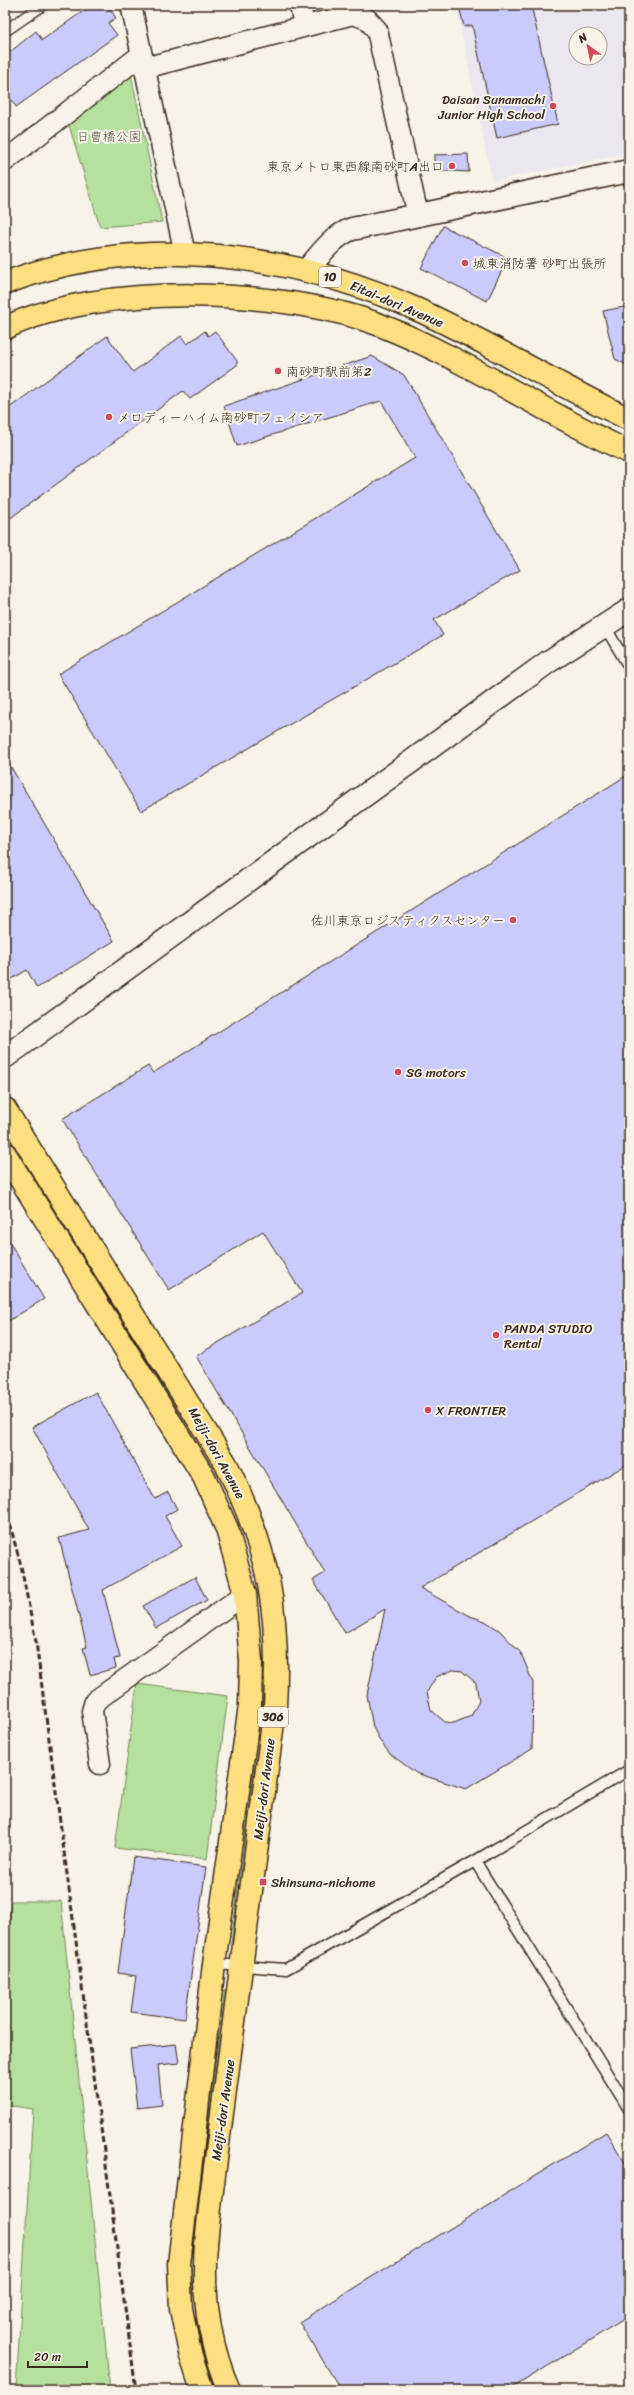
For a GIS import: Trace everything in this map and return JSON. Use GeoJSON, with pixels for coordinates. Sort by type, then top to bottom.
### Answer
{"type":"FeatureCollection","features":[{"type":"Feature","properties":{"kind":"main road","name":"Eitai-dori Avenue"},"geometry":{"type":"LineString","coordinates":[[5,283],[72,263],[130,256],[185,254],[226,256],[307,270],[370,290],[416,309],[629,419]]}},
{"type":"Feature","properties":{"kind":"main road","name":"Eitai-dori Avenue"},"geometry":{"type":"LineString","coordinates":[[5,328],[55,310],[91,302],[152,296],[215,297],[317,308],[379,325],[421,342],[588,433],[629,452]]}},
{"type":"Feature","properties":{"kind":"main road","name":"Meiji-dori Avenue"},"geometry":{"type":"LineString","coordinates":[[5,1109],[226,1464],[240,1493],[262,1551],[271,1587],[278,1659],[275,1707],[211,2198],[205,2265],[209,2320],[215,2346],[229,2390]]}},
{"type":"Feature","properties":{"kind":"main road","name":"Meiji-dori Avenue"},"geometry":{"type":"LineString","coordinates":[[5,1154],[204,1477],[227,1530],[245,1594],[251,1661],[250,1705],[214,1964],[179,2264],[181,2309],[190,2353],[202,2390]]}},
{"type":"Feature","properties":{"kind":"street"},"geometry":{"type":"LineString","coordinates":[[131,5],[185,254]]}},
{"type":"Feature","properties":{"kind":"street"},"geometry":{"type":"LineString","coordinates":[[300,5],[304,26]]}},
{"type":"Feature","properties":{"kind":"street"},"geometry":{"type":"LineString","coordinates":[[5,161],[143,62],[353,14],[367,19],[377,30],[418,216]]}},
{"type":"Feature","properties":{"kind":"street"},"geometry":{"type":"LineString","coordinates":[[307,270],[326,247],[344,232],[629,171]]}},
{"type":"Feature","properties":{"kind":"street"},"geometry":{"type":"LineString","coordinates":[[5,1057],[548,662],[629,610]]}},
{"type":"Feature","properties":{"kind":"street"},"geometry":{"type":"LineString","coordinates":[[100,1764],[92,1712],[94,1701],[100,1694],[245,1594]]}},
{"type":"Feature","properties":{"kind":"lane"},"geometry":{"type":"LineString","coordinates":[[5,31],[43,5]]}},
{"type":"Feature","properties":{"kind":"lane"},"geometry":{"type":"LineString","coordinates":[[604,625],[629,667]]}},
{"type":"Feature","properties":{"kind":"lane"},"geometry":{"type":"LineString","coordinates":[[214,1964],[286,1969],[475,1861],[629,1770]]}},
{"type":"Feature","properties":{"kind":"lane"},"geometry":{"type":"LineString","coordinates":[[475,1861],[629,2109]]}},
{"type":"Feature","properties":{"kind":"shaded area","name":"Daisan Sunamachi Junior High School"},"geometry":{"type":"Polygon","coordinates":[[[456,5],[629,5],[629,153],[492,181],[456,5]]]}},
{"type":"Feature","properties":{"kind":"green space","name":"日曹橋公園"},"geometry":{"type":"Polygon","coordinates":[[[131,74],[162,222],[100,227],[68,122],[131,74]]]}},
{"type":"Feature","properties":{"kind":"green space"},"geometry":{"type":"Polygon","coordinates":[[[137,1684],[228,1696],[207,1859],[115,1848],[137,1684]]]}},
{"type":"Feature","properties":{"kind":"green space"},"geometry":{"type":"Polygon","coordinates":[[[254,1765],[257,1766],[232,1946],[231,1944],[254,1765]]]}},
{"type":"Feature","properties":{"kind":"green space"},"geometry":{"type":"Polygon","coordinates":[[[11,1901],[61,1901],[110,2390],[16,2390],[33,2109],[5,2105],[5,1978],[11,1901]]]}},
{"type":"Feature","properties":{"kind":"green space"},"geometry":{"type":"Polygon","coordinates":[[[225,1989],[227,1992],[194,2248],[191,2247],[225,1989]]]}},
{"type":"Feature","properties":{"kind":"building"},"geometry":{"type":"Polygon","coordinates":[[[92,5],[107,5],[116,18],[108,23],[117,35],[16,107],[5,91],[5,56],[36,31],[42,40],[92,5]]]}},
{"type":"Feature","properties":{"kind":"building"},"geometry":{"type":"Polygon","coordinates":[[[484,5],[531,5],[558,124],[497,138],[472,25],[464,27],[460,10],[484,5]]]}},
{"type":"Feature","properties":{"kind":"building","name":"東京メトロ東西線南砂町A出口"},"geometry":{"type":"Polygon","coordinates":[[[468,154],[469,172],[434,170],[434,155],[468,154]]]}},
{"type":"Feature","properties":{"kind":"building","name":"城東消防署 砂町出張所"},"geometry":{"type":"Polygon","coordinates":[[[443,226],[508,258],[487,301],[421,268],[443,226]]]}},
{"type":"Feature","properties":{"kind":"building"},"geometry":{"type":"Polygon","coordinates":[[[629,306],[629,366],[615,359],[603,311],[629,306]]]}},
{"type":"Feature","properties":{"kind":"building","name":"メロディーハイム南砂町フェイシア"},"geometry":{"type":"Polygon","coordinates":[[[205,331],[208,336],[215,331],[237,361],[237,365],[190,399],[183,391],[5,522],[5,411],[107,336],[133,372],[181,336],[187,344],[205,331]]]}},
{"type":"Feature","properties":{"kind":"building"},"geometry":{"type":"Polygon","coordinates":[[[372,356],[404,375],[520,570],[434,620],[443,635],[141,811],[58,674],[415,458],[381,401],[237,446],[224,406],[372,356]]]}},
{"type":"Feature","properties":{"kind":"building"},"geometry":{"type":"Polygon","coordinates":[[[5,757],[114,941],[37,988],[27,970],[5,983],[5,757]]]}},
{"type":"Feature","properties":{"kind":"building"},"geometry":{"type":"Polygon","coordinates":[[[629,774],[629,1463],[420,1588],[470,1616],[485,1621],[499,1630],[521,1653],[533,1683],[532,1749],[466,1789],[416,1773],[390,1754],[380,1741],[373,1727],[367,1695],[385,1609],[345,1633],[313,1580],[325,1573],[196,1356],[302,1293],[263,1231],[169,1290],[62,1119],[148,1066],[153,1073],[629,774]],[[453,1670],[436,1677],[427,1692],[431,1710],[445,1722],[454,1723],[471,1716],[479,1701],[476,1683],[462,1671],[453,1670]]]}},
{"type":"Feature","properties":{"kind":"building"},"geometry":{"type":"Polygon","coordinates":[[[5,1235],[44,1299],[5,1323],[5,1235]]]}},
{"type":"Feature","properties":{"kind":"building"},"geometry":{"type":"Polygon","coordinates":[[[96,1392],[155,1499],[168,1492],[177,1509],[165,1516],[182,1546],[103,1590],[120,1658],[114,1659],[116,1668],[90,1675],[83,1648],[87,1647],[59,1538],[89,1530],[32,1427],[96,1392]]]}},
{"type":"Feature","properties":{"kind":"building"},"geometry":{"type":"Polygon","coordinates":[[[195,1577],[207,1600],[156,1628],[143,1606],[195,1577]]]}},
{"type":"Feature","properties":{"kind":"building"},"geometry":{"type":"Polygon","coordinates":[[[133,1857],[206,1867],[185,2019],[131,2012],[136,1976],[118,1973],[133,1857]]]}},
{"type":"Feature","properties":{"kind":"building"},"geometry":{"type":"Polygon","coordinates":[[[176,2044],[179,2063],[158,2065],[162,2105],[137,2108],[130,2049],[176,2044]]]}},
{"type":"Feature","properties":{"kind":"building"},"geometry":{"type":"Polygon","coordinates":[[[606,2132],[629,2169],[629,2316],[509,2390],[341,2390],[299,2322],[606,2132]]]}},
{"type":"Feature","properties":{"kind":"railway"},"geometry":{"type":"LineString","coordinates":[[5,1506],[21,1566],[36,1642],[136,2390]]}},
{"type":"Feature","properties":{"kind":"place","name":"Daisan Sunamachi Junior High School"},"geometry":{"type":"Point","coordinates":[553,106]}},
{"type":"Feature","properties":{"kind":"place","name":"東京メトロ東西線南砂町A出口"},"geometry":{"type":"Point","coordinates":[452,166]}},
{"type":"Feature","properties":{"kind":"place","name":"城東消防署 砂町出張所"},"geometry":{"type":"Point","coordinates":[465,263]}},
{"type":"Feature","properties":{"kind":"place","name":"南砂町駅前第2"},"geometry":{"type":"Point","coordinates":[278,371]}},
{"type":"Feature","properties":{"kind":"place","name":"メロディーハイム南砂町フェイシア"},"geometry":{"type":"Point","coordinates":[109,417]}},
{"type":"Feature","properties":{"kind":"place","name":"佐川東京ロジスティクスセンター"},"geometry":{"type":"Point","coordinates":[513,920]}},
{"type":"Feature","properties":{"kind":"place","name":"SG motors"},"geometry":{"type":"Point","coordinates":[398,1072]}},
{"type":"Feature","properties":{"kind":"place","name":"PANDA STUDIO Rental"},"geometry":{"type":"Point","coordinates":[496,1335]}},
{"type":"Feature","properties":{"kind":"place","name":"X FRONTIER"},"geometry":{"type":"Point","coordinates":[428,1410]}},
{"type":"Feature","properties":{"kind":"place","name":"Shinsuna-nichome"},"geometry":{"type":"Point","coordinates":[263,1882]}}]}
